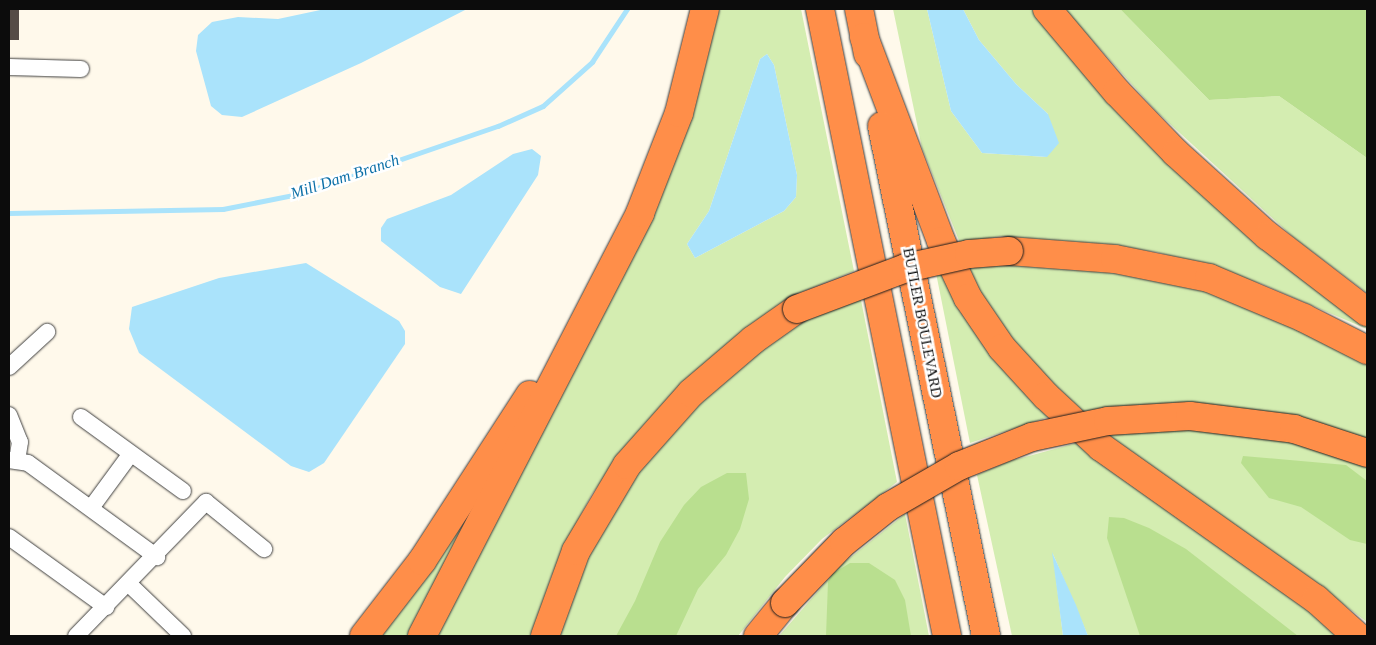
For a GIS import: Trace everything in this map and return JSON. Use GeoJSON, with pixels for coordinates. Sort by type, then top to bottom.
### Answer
{"type":"FeatureCollection","features":[{"type":"Feature","properties":{"kind":"highway"},"geometry":{"type":"LineString","coordinates":[[422,636],[618,259],[640,213],[679,114],[705,9]]}},
{"type":"Feature","properties":{"kind":"highway"},"geometry":{"type":"LineString","coordinates":[[820,9],[947,636]]}},
{"type":"Feature","properties":{"kind":"highway","name":"BUTLER BOULEVARD"},"geometry":{"type":"LineString","coordinates":[[859,9],[986,636]]}},
{"type":"Feature","properties":{"kind":"highway"},"geometry":{"type":"LineString","coordinates":[[1047,9],[1106,80],[1176,154],[1289,253],[1367,312]]}},
{"type":"Feature","properties":{"kind":"highway"},"geometry":{"type":"LineString","coordinates":[[864,37],[942,241],[968,298],[1002,348],[1046,396],[1101,448],[1316,599],[1357,636]]}},
{"type":"Feature","properties":{"kind":"highway"},"geometry":{"type":"LineString","coordinates":[[544,636],[576,551],[627,465],[691,393],[753,340],[797,309],[906,268],[969,254],[1009,251],[1099,257],[1147,263],[1209,278],[1304,318],[1367,350]]}},
{"type":"Feature","properties":{"kind":"highway"},"geometry":{"type":"LineString","coordinates":[[364,636],[422,561],[618,259]]}},
{"type":"Feature","properties":{"kind":"highway"},"geometry":{"type":"LineString","coordinates":[[758,636],[785,603],[844,542],[888,507],[959,466],[1032,438],[1108,421],[1190,416],[1294,429],[1367,453]]}},
{"type":"Feature","properties":{"kind":"street"},"geometry":{"type":"LineString","coordinates":[[9,67],[81,69]]}},
{"type":"Feature","properties":{"kind":"street"},"geometry":{"type":"LineString","coordinates":[[9,367],[47,332]]}},
{"type":"Feature","properties":{"kind":"street"},"geometry":{"type":"LineString","coordinates":[[9,415],[20,442],[13,461],[28,463],[157,557]]}},
{"type":"Feature","properties":{"kind":"street"},"geometry":{"type":"LineString","coordinates":[[80,417],[130,455],[183,491]]}},
{"type":"Feature","properties":{"kind":"street"},"geometry":{"type":"LineString","coordinates":[[91,508],[130,455]]}},
{"type":"Feature","properties":{"kind":"street"},"geometry":{"type":"LineString","coordinates":[[76,636],[157,557],[206,502],[264,549]]}},
{"type":"Feature","properties":{"kind":"street"},"geometry":{"type":"LineString","coordinates":[[9,537],[106,607]]}},
{"type":"Feature","properties":{"kind":"street"},"geometry":{"type":"LineString","coordinates":[[129,584],[183,636]]}},
{"type":"Feature","properties":{"kind":"green space"},"geometry":{"type":"Polygon","coordinates":[[[716,9],[801,9],[854,271],[791,296],[756,321],[674,394],[641,428],[592,494],[579,518],[551,577],[533,636],[434,636],[490,520],[716,9]],[[767,54],[760,59],[709,211],[687,244],[695,258],[784,211],[796,197],[797,175],[774,65],[767,54]]]}},
{"type":"Feature","properties":{"kind":"green space"},"geometry":{"type":"Polygon","coordinates":[[[893,9],[927,9],[951,111],[982,153],[1047,157],[1048,114],[1016,84],[979,40],[963,9],[1037,9],[1367,321],[1367,329],[1262,284],[1157,252],[1001,236],[960,243],[922,148],[893,9]]]}},
{"type":"Feature","properties":{"kind":"green space"},"geometry":{"type":"Polygon","coordinates":[[[1064,9],[1120,9],[1209,100],[1279,96],[1367,158],[1367,293],[1293,237],[1156,111],[1064,9]]]}},
{"type":"Feature","properties":{"kind":"green space"},"geometry":{"type":"Polygon","coordinates":[[[1120,9],[1367,9],[1367,158],[1279,96],[1209,100],[1120,9]]]}},
{"type":"Feature","properties":{"kind":"green space"},"geometry":{"type":"Polygon","coordinates":[[[1002,263],[1108,268],[1205,290],[1324,339],[1367,363],[1367,622],[1290,564],[1128,455],[1037,376],[964,269],[1002,263]]]}},
{"type":"Feature","properties":{"kind":"green space"},"geometry":{"type":"Polygon","coordinates":[[[948,271],[1051,416],[970,443],[936,273],[948,271]]]}},
{"type":"Feature","properties":{"kind":"green space"},"geometry":{"type":"Polygon","coordinates":[[[860,295],[897,482],[822,539],[785,577],[738,636],[558,636],[578,572],[623,492],[678,423],[743,364],[801,322],[860,295]]]}},
{"type":"Feature","properties":{"kind":"green space"},"geometry":{"type":"Polygon","coordinates":[[[1084,441],[1350,636],[1088,636],[1053,554],[1063,636],[1012,636],[977,475],[1010,461],[1084,441]]]}},
{"type":"Feature","properties":{"kind":"green space"},"geometry":{"type":"Polygon","coordinates":[[[1243,456],[1346,465],[1367,481],[1367,544],[1350,540],[1301,507],[1269,498],[1241,463],[1243,456]]]}},
{"type":"Feature","properties":{"kind":"green space"},"geometry":{"type":"Polygon","coordinates":[[[727,473],[746,473],[749,499],[740,529],[726,555],[698,589],[676,636],[616,636],[635,601],[660,542],[684,505],[701,487],[727,473]]]}},
{"type":"Feature","properties":{"kind":"green space"},"geometry":{"type":"Polygon","coordinates":[[[482,490],[409,636],[370,636],[482,490]]]}},
{"type":"Feature","properties":{"kind":"green space"},"geometry":{"type":"Polygon","coordinates":[[[905,514],[929,636],[779,636],[841,565],[905,514]]]}},
{"type":"Feature","properties":{"kind":"green space"},"geometry":{"type":"Polygon","coordinates":[[[1109,517],[1124,518],[1149,528],[1186,549],[1298,636],[1140,636],[1107,538],[1109,517]]]}},
{"type":"Feature","properties":{"kind":"green space"},"geometry":{"type":"Polygon","coordinates":[[[850,563],[869,563],[895,580],[905,600],[911,636],[826,636],[828,582],[832,574],[850,563]]]}},
{"type":"Feature","properties":{"kind":"water"},"geometry":{"type":"Polygon","coordinates":[[[325,9],[467,9],[361,63],[242,117],[222,115],[211,106],[196,51],[198,35],[212,22],[238,17],[278,19],[325,9]]]}},
{"type":"Feature","properties":{"kind":"water"},"geometry":{"type":"Polygon","coordinates":[[[927,9],[963,9],[979,40],[1016,84],[1048,114],[1059,143],[1047,157],[982,153],[951,111],[927,9]]]}},
{"type":"Feature","properties":{"kind":"water"},"geometry":{"type":"Polygon","coordinates":[[[767,54],[774,65],[797,175],[796,197],[784,211],[695,258],[687,244],[709,211],[760,59],[767,54]]]}},
{"type":"Feature","properties":{"kind":"water"},"geometry":{"type":"Polygon","coordinates":[[[532,149],[541,156],[538,175],[461,294],[440,287],[381,241],[381,228],[387,219],[451,195],[513,154],[532,149]]]}},
{"type":"Feature","properties":{"kind":"water"},"geometry":{"type":"Polygon","coordinates":[[[306,263],[399,321],[405,331],[405,344],[324,463],[309,472],[291,466],[139,353],[129,329],[132,307],[219,278],[306,263]]]}},
{"type":"Feature","properties":{"kind":"water"},"geometry":{"type":"Polygon","coordinates":[[[1052,552],[1076,605],[1088,636],[1063,636],[1052,552]]]}},
{"type":"Feature","properties":{"kind":"building"},"geometry":{"type":"Polygon","coordinates":[[[9,9],[19,9],[19,40],[9,40],[9,9]]]}},
{"type":"Feature","properties":{"kind":"waterway","name":"Mill Dam Branch"},"geometry":{"type":"LineString","coordinates":[[9,213],[223,209],[303,193],[498,126],[543,106],[592,62],[627,9]]}}]}
